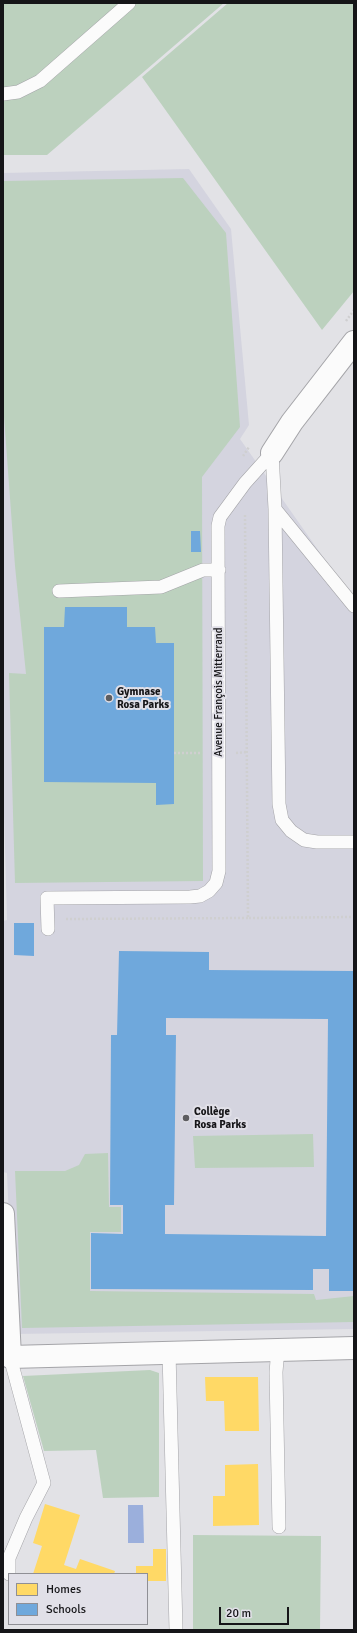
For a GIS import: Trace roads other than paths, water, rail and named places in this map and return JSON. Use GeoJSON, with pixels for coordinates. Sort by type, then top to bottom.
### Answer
{"type":"FeatureCollection","features":[{"type":"Feature","properties":{"kind":"street","name":"Avenue François Mitterrand"},"geometry":{"type":"LineString","coordinates":[[272,453],[292,422],[354,342]]}},
{"type":"Feature","properties":{"kind":"street"},"geometry":{"type":"LineString","coordinates":[[3,1214],[10,1357],[354,1348]]}},
{"type":"Feature","properties":{"kind":"lane"},"geometry":{"type":"LineString","coordinates":[[3,94],[18,92],[40,81],[129,3]]}},
{"type":"Feature","properties":{"kind":"lane"},"geometry":{"type":"LineString","coordinates":[[272,453],[275,509],[279,804],[282,820],[291,831],[304,840],[317,842],[354,842]]}},
{"type":"Feature","properties":{"kind":"lane","name":"Avenue François Mitterrand"},"geometry":{"type":"LineString","coordinates":[[48,929],[47,898],[190,897],[200,896],[209,891],[216,883],[219,871],[218,526],[220,517],[245,483],[272,453]]}},
{"type":"Feature","properties":{"kind":"lane"},"geometry":{"type":"LineString","coordinates":[[275,509],[354,606]]}},
{"type":"Feature","properties":{"kind":"lane"},"geometry":{"type":"LineString","coordinates":[[59,590],[161,587],[203,570],[218,570]]}},
{"type":"Feature","properties":{"kind":"lane"},"geometry":{"type":"LineString","coordinates":[[278,1349],[276,1372],[279,1527]]}},
{"type":"Feature","properties":{"kind":"lane"},"geometry":{"type":"LineString","coordinates":[[169,1352],[176,1630]]}},
{"type":"Feature","properties":{"kind":"lane"},"geometry":{"type":"LineString","coordinates":[[9,1573],[9,1558],[26,1518],[44,1483],[10,1357]]}},
{"type":"Feature","properties":{"kind":"water"},"geometry":{"type":"Polygon","coordinates":[[[128,1505],[143,1505],[144,1543],[128,1543],[128,1505]]]}},
{"type":"Feature","properties":{"kind":"place","name":"Gymnase Rosa Parks"},"geometry":{"type":"Point","coordinates":[109,698]}},
{"type":"Feature","properties":{"kind":"place","name":"Collège Rosa Parks"},"geometry":{"type":"Point","coordinates":[186,1118]}}]}
